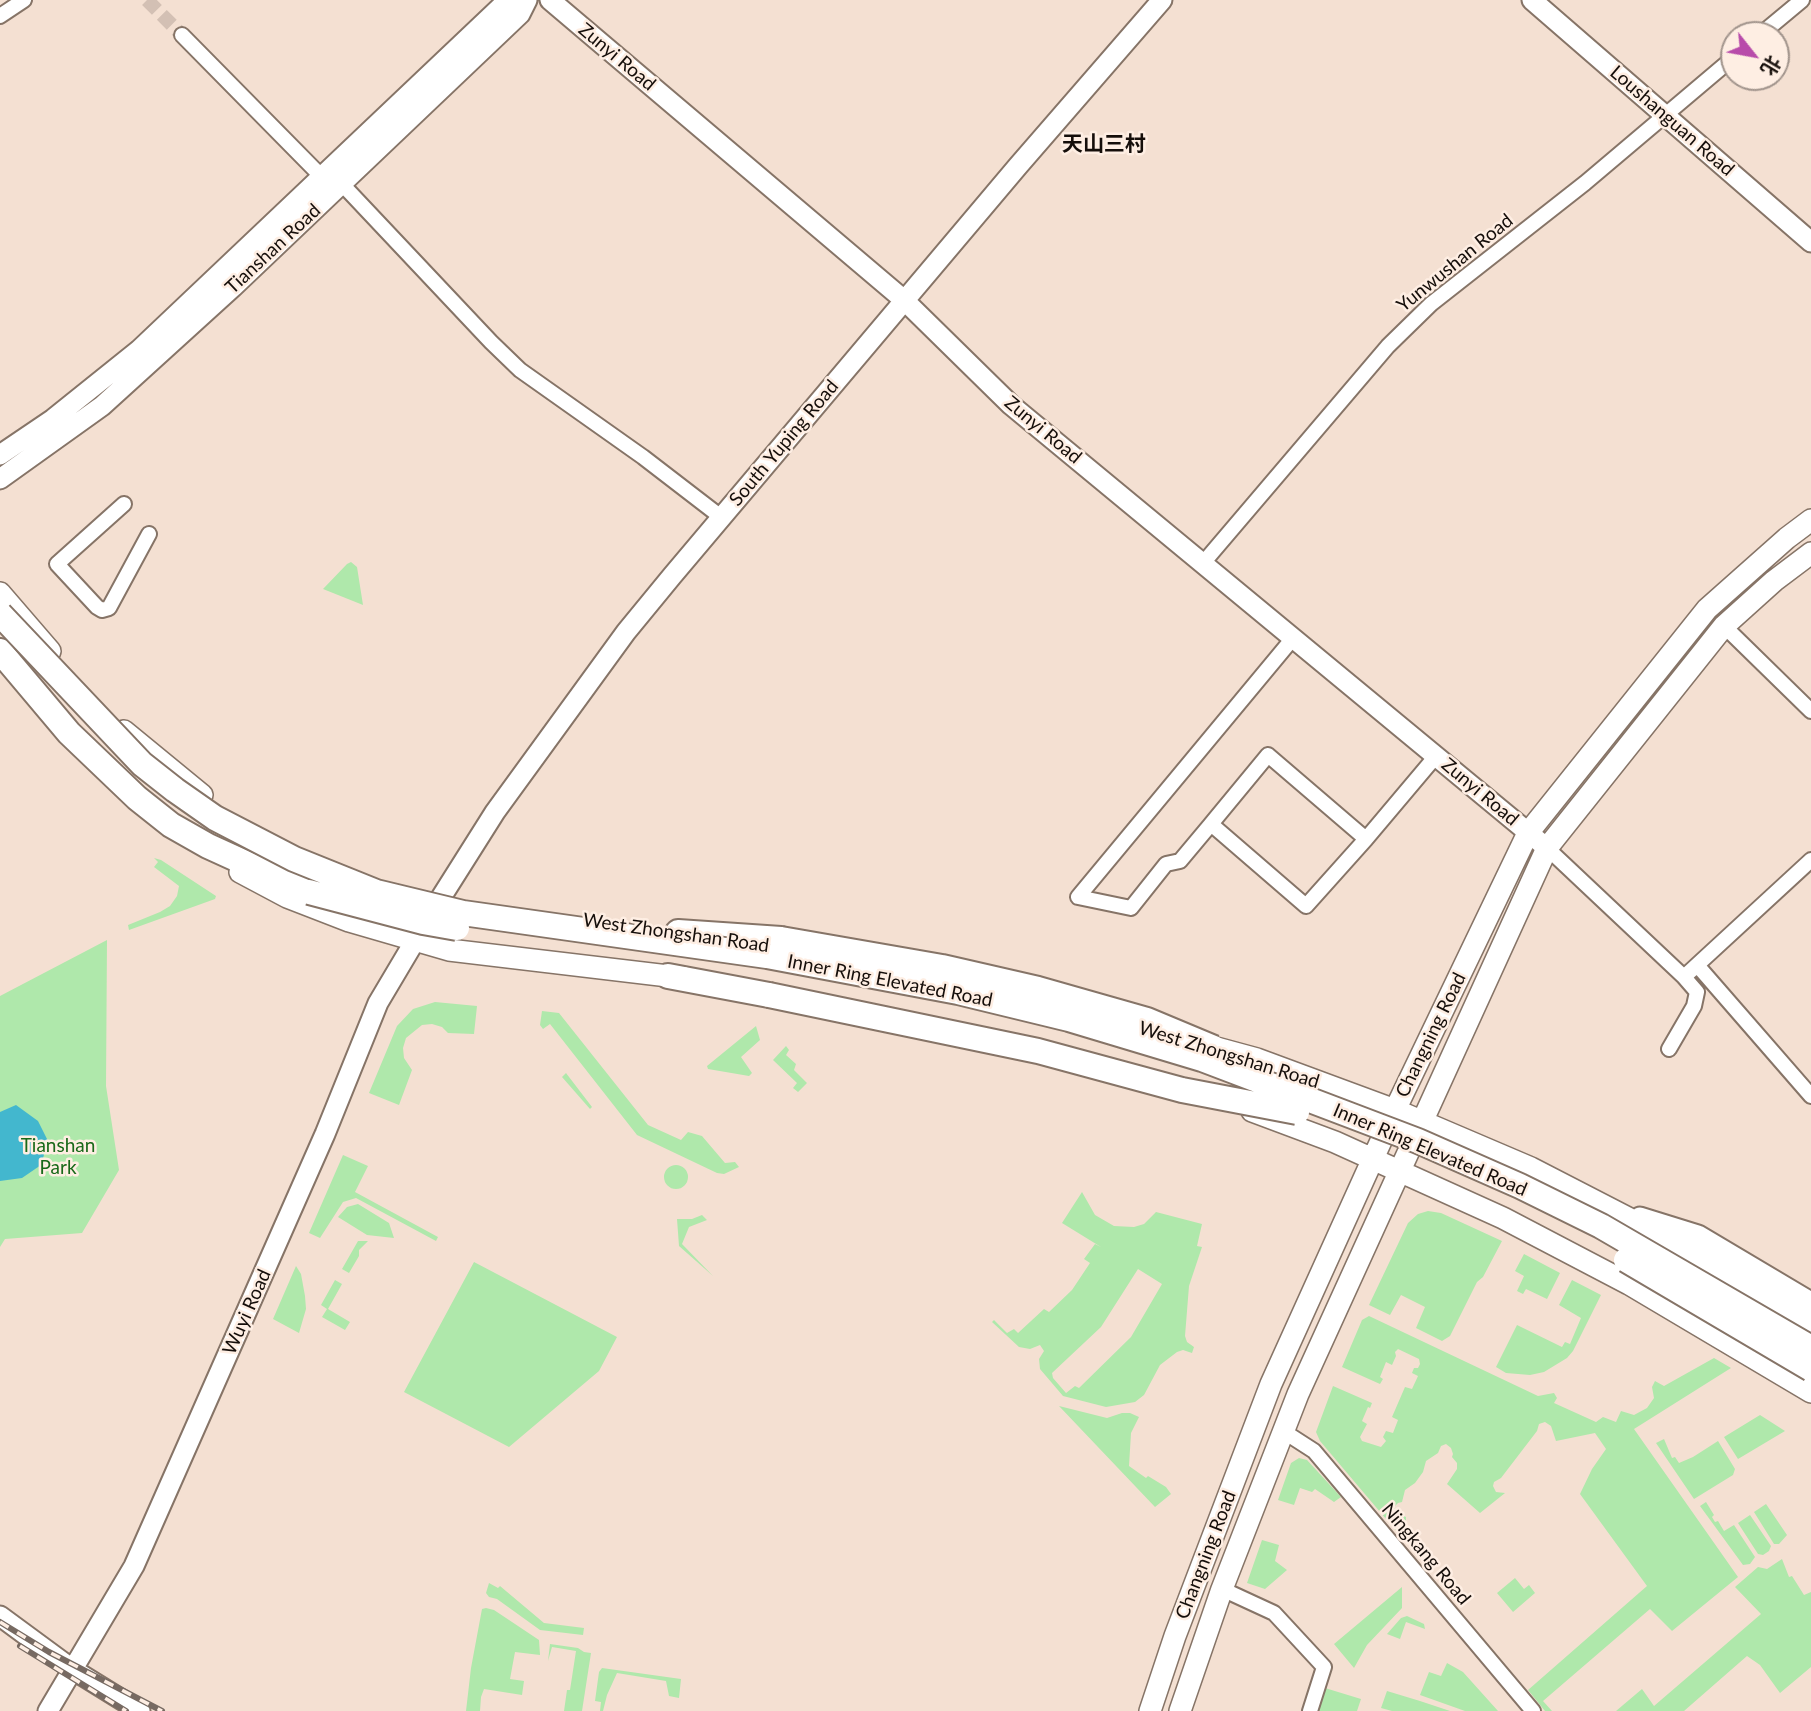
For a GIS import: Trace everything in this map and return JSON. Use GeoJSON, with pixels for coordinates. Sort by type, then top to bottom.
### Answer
{"type":"FeatureCollection","features":[{"type":"Feature","properties":{"kind":"highway","name":"Inner Ring Elevated Road"},"geometry":{"type":"LineString","coordinates":[[0,614],[142,764],[215,818],[294,859],[376,892],[463,913],[767,956],[958,992],[1069,1018],[1202,1059],[1420,1131],[1520,1186],[1601,1226],[1811,1348]]}},
{"type":"Feature","properties":{"kind":"highway","name":"Inner Ring Elevated Road"},"geometry":{"type":"LineString","coordinates":[[0,651],[69,733],[137,798],[171,825],[208,846],[309,892],[423,922],[617,947],[955,1008],[1065,1035],[1196,1073],[1411,1156],[1514,1202],[1594,1241],[1811,1369]]}},
{"type":"Feature","properties":{"kind":"highway"},"geometry":{"type":"LineString","coordinates":[[0,664],[69,733]]}},
{"type":"Feature","properties":{"kind":"highway"},"geometry":{"type":"LineString","coordinates":[[678,932],[781,939],[942,967],[1038,989],[1147,1020],[1420,1131]]}},
{"type":"Feature","properties":{"kind":"highway"},"geometry":{"type":"LineString","coordinates":[[668,976],[1038,1051],[1182,1090],[1297,1112]]}},
{"type":"Feature","properties":{"kind":"main road","name":"Changning Road"},"geometry":{"type":"LineString","coordinates":[[1150,1711],[1175,1636],[1272,1384],[1395,1110],[1528,833],[1707,609],[1811,520]]}},
{"type":"Feature","properties":{"kind":"main road","name":"Changning Road"},"geometry":{"type":"LineString","coordinates":[[1180,1711],[1222,1589],[1283,1431],[1547,848],[1724,626],[1774,581],[1811,553]]}},
{"type":"Feature","properties":{"kind":"main road","name":"West Zhongshan Road"},"geometry":{"type":"LineString","coordinates":[[0,593],[102,713],[189,786],[240,823],[299,856],[371,887],[435,907],[678,932],[884,966],[1067,1005],[1257,1059],[1395,1110],[1420,1131],[1531,1168],[1659,1234],[1811,1323]]}},
{"type":"Feature","properties":{"kind":"main road"},"geometry":{"type":"LineString","coordinates":[[0,664],[72,747],[127,802],[171,834],[286,897],[349,921],[449,950],[766,985],[1014,1034],[1209,1094],[1335,1142],[1503,1218],[1618,1278],[1811,1392]]}},
{"type":"Feature","properties":{"kind":"street"},"geometry":{"type":"LineString","coordinates":[[0,16],[24,0]]}},
{"type":"Feature","properties":{"kind":"street","name":"Tianshan Road"},"geometry":{"type":"LineString","coordinates":[[0,455],[53,419],[139,350],[508,0]]}},
{"type":"Feature","properties":{"kind":"street","name":"Tianshan Road"},"geometry":{"type":"LineString","coordinates":[[0,479],[102,406],[342,184],[520,14],[527,0]]}},
{"type":"Feature","properties":{"kind":"street","name":"Zunyi Road"},"geometry":{"type":"LineString","coordinates":[[550,0],[904,300],[1011,405],[1547,848]]}},
{"type":"Feature","properties":{"kind":"street","name":"South Yuping Road"},"geometry":{"type":"LineString","coordinates":[[435,907],[495,812],[626,632],[904,300],[1163,0]]}},
{"type":"Feature","properties":{"kind":"street","name":"Loushanguan Road"},"geometry":{"type":"LineString","coordinates":[[1532,0],[1811,242]]}},
{"type":"Feature","properties":{"kind":"street"},"geometry":{"type":"LineString","coordinates":[[1777,21],[1802,0]]}},
{"type":"Feature","properties":{"kind":"street"},"geometry":{"type":"LineString","coordinates":[[181,35],[322,177]]}},
{"type":"Feature","properties":{"kind":"street","name":"Yunwushan Road"},"geometry":{"type":"LineString","coordinates":[[1204,562],[1379,356],[1431,304],[1585,183],[1720,69]]}},
{"type":"Feature","properties":{"kind":"street"},"geometry":{"type":"LineString","coordinates":[[342,184],[520,370],[643,457],[721,517]]}},
{"type":"Feature","properties":{"kind":"street"},"geometry":{"type":"LineString","coordinates":[[124,504],[57,564],[97,607],[102,610],[109,608],[149,534]]}},
{"type":"Feature","properties":{"kind":"street"},"geometry":{"type":"LineString","coordinates":[[1724,626],[1811,711]]}},
{"type":"Feature","properties":{"kind":"street"},"geometry":{"type":"LineString","coordinates":[[1294,637],[1078,897],[1132,908],[1166,864],[1180,861],[1268,755],[1366,839]]}},
{"type":"Feature","properties":{"kind":"street"},"geometry":{"type":"LineString","coordinates":[[1212,824],[1306,906],[1436,756]]}},
{"type":"Feature","properties":{"kind":"street"},"geometry":{"type":"LineString","coordinates":[[1547,848],[1684,977],[1696,992],[1695,1006],[1669,1049]]}},
{"type":"Feature","properties":{"kind":"street"},"geometry":{"type":"LineString","coordinates":[[1684,977],[1811,860]]}},
{"type":"Feature","properties":{"kind":"street","name":"Wuyi Road"},"geometry":{"type":"LineString","coordinates":[[48,1711],[134,1566],[325,1134],[378,1003],[435,907]]}},
{"type":"Feature","properties":{"kind":"street"},"geometry":{"type":"LineString","coordinates":[[1697,965],[1811,1096]]}},
{"type":"Feature","properties":{"kind":"street"},"geometry":{"type":"LineString","coordinates":[[1610,1208],[1698,1235],[1811,1302]]}},
{"type":"Feature","properties":{"kind":"street","name":"Ningkang Road"},"geometry":{"type":"LineString","coordinates":[[1283,1431],[1314,1451],[1533,1711]]}},
{"type":"Feature","properties":{"kind":"street"},"geometry":{"type":"LineString","coordinates":[[1222,1589],[1274,1613],[1324,1667],[1310,1711]]}},
{"type":"Feature","properties":{"kind":"street"},"geometry":{"type":"LineString","coordinates":[[0,1616],[72,1669],[140,1711]]}},
{"type":"Feature","properties":{"kind":"green space"},"geometry":{"type":"Polygon","coordinates":[[[351,562],[357,567],[363,605],[323,589],[351,562]]]}},
{"type":"Feature","properties":{"kind":"green space"},"geometry":{"type":"Polygon","coordinates":[[[154,858],[216,896],[215,899],[129,930],[128,925],[160,912],[170,906],[177,896],[179,886],[154,867],[158,862],[154,858]]]}},
{"type":"Feature","properties":{"kind":"green space","name":"Tianshan Park"},"geometry":{"type":"Polygon","coordinates":[[[107,940],[106,1086],[119,1170],[82,1233],[5,1239],[0,1247],[0,996],[107,940]]]}},
{"type":"Feature","properties":{"kind":"green space"},"geometry":{"type":"Polygon","coordinates":[[[435,1002],[477,1006],[474,1034],[448,1033],[442,1027],[422,1025],[406,1038],[403,1048],[404,1058],[412,1070],[399,1105],[369,1093],[397,1026],[413,1009],[435,1002]]]}},
{"type":"Feature","properties":{"kind":"green space"},"geometry":{"type":"Polygon","coordinates":[[[542,1011],[559,1013],[648,1125],[681,1140],[688,1132],[702,1136],[725,1163],[735,1162],[739,1167],[724,1174],[717,1173],[637,1135],[550,1024],[543,1029],[540,1025],[542,1011]]]}},
{"type":"Feature","properties":{"kind":"green space"},"geometry":{"type":"Polygon","coordinates":[[[756,1026],[760,1040],[741,1057],[752,1073],[749,1076],[708,1069],[707,1066],[756,1026]]]}},
{"type":"Feature","properties":{"kind":"green space"},"geometry":{"type":"Polygon","coordinates":[[[786,1046],[789,1050],[786,1055],[796,1064],[794,1070],[807,1083],[798,1092],[793,1088],[797,1083],[773,1060],[786,1046]]]}},
{"type":"Feature","properties":{"kind":"green space"},"geometry":{"type":"Polygon","coordinates":[[[566,1073],[592,1107],[590,1109],[562,1077],[566,1073]]]}},
{"type":"Feature","properties":{"kind":"green space"},"geometry":{"type":"Polygon","coordinates":[[[343,1155],[368,1166],[355,1192],[438,1237],[436,1241],[356,1198],[343,1202],[320,1238],[309,1233],[343,1155]]]}},
{"type":"Feature","properties":{"kind":"green space"},"geometry":{"type":"Polygon","coordinates":[[[676,1165],[687,1172],[688,1177],[681,1188],[676,1189],[665,1182],[664,1177],[671,1166],[676,1165]]]}},
{"type":"Feature","properties":{"kind":"green space"},"geometry":{"type":"Polygon","coordinates":[[[1082,1192],[1095,1215],[1114,1226],[1134,1227],[1144,1224],[1156,1212],[1202,1224],[1197,1246],[1202,1247],[1189,1286],[1185,1336],[1187,1342],[1194,1347],[1192,1353],[1183,1350],[1177,1352],[1160,1365],[1144,1395],[1135,1402],[1106,1407],[1063,1396],[1040,1369],[1039,1359],[1044,1351],[1040,1345],[1030,1349],[1019,1347],[992,1322],[994,1320],[1007,1333],[1014,1329],[1018,1333],[1044,1309],[1049,1312],[1072,1290],[1090,1263],[1084,1259],[1095,1244],[1101,1247],[1062,1223],[1082,1192]],[[1138,1269],[1101,1327],[1052,1373],[1066,1393],[1075,1386],[1079,1388],[1131,1337],[1162,1284],[1138,1269]]]}},
{"type":"Feature","properties":{"kind":"green space"},"geometry":{"type":"Polygon","coordinates":[[[358,1204],[389,1223],[394,1238],[367,1235],[338,1217],[347,1207],[358,1204]]]}},
{"type":"Feature","properties":{"kind":"green space"},"geometry":{"type":"Polygon","coordinates":[[[1428,1211],[1441,1213],[1502,1241],[1483,1277],[1477,1282],[1450,1336],[1442,1341],[1416,1328],[1425,1307],[1401,1295],[1390,1315],[1369,1305],[1408,1223],[1418,1214],[1428,1211]]]}},
{"type":"Feature","properties":{"kind":"green space"},"geometry":{"type":"Polygon","coordinates":[[[702,1215],[707,1220],[689,1227],[682,1244],[713,1276],[679,1246],[677,1219],[692,1219],[702,1215]]]}},
{"type":"Feature","properties":{"kind":"green space"},"geometry":{"type":"Polygon","coordinates":[[[358,1241],[368,1241],[359,1250],[359,1256],[349,1273],[342,1269],[358,1241]]]}},
{"type":"Feature","properties":{"kind":"green space"},"geometry":{"type":"Polygon","coordinates":[[[1524,1254],[1560,1273],[1547,1299],[1526,1289],[1523,1294],[1517,1291],[1524,1276],[1515,1271],[1524,1254]]]}},
{"type":"Feature","properties":{"kind":"green space"},"geometry":{"type":"Polygon","coordinates":[[[474,1262],[617,1337],[599,1371],[509,1447],[404,1392],[474,1262]]]}},
{"type":"Feature","properties":{"kind":"green space"},"geometry":{"type":"Polygon","coordinates":[[[296,1266],[301,1274],[306,1309],[299,1333],[273,1319],[296,1266]]]}},
{"type":"Feature","properties":{"kind":"green space"},"geometry":{"type":"Polygon","coordinates":[[[335,1280],[342,1284],[328,1309],[350,1322],[345,1330],[322,1317],[327,1309],[321,1305],[335,1280]]]}},
{"type":"Feature","properties":{"kind":"green space"},"geometry":{"type":"Polygon","coordinates":[[[1572,1280],[1601,1295],[1567,1358],[1544,1372],[1530,1375],[1506,1373],[1496,1367],[1517,1325],[1562,1347],[1565,1342],[1570,1344],[1581,1318],[1559,1305],[1572,1280]]]}},
{"type":"Feature","properties":{"kind":"green space"},"geometry":{"type":"Polygon","coordinates":[[[1369,1316],[1538,1396],[1554,1393],[1557,1398],[1554,1403],[1596,1422],[1603,1417],[1616,1422],[1621,1411],[1634,1415],[1647,1408],[1654,1398],[1652,1387],[1655,1381],[1664,1386],[1714,1358],[1731,1368],[1634,1429],[1738,1577],[1672,1631],[1650,1609],[1543,1701],[1552,1711],[1545,1711],[1528,1690],[1647,1586],[1580,1494],[1592,1469],[1606,1449],[1595,1433],[1556,1441],[1551,1426],[1545,1422],[1539,1424],[1537,1431],[1501,1478],[1494,1482],[1496,1492],[1505,1493],[1480,1513],[1447,1484],[1457,1469],[1457,1463],[1452,1457],[1451,1448],[1446,1444],[1426,1461],[1423,1472],[1415,1483],[1405,1490],[1402,1502],[1394,1507],[1396,1512],[1406,1517],[1397,1532],[1320,1441],[1316,1432],[1333,1386],[1372,1403],[1362,1421],[1367,1424],[1360,1437],[1362,1441],[1381,1447],[1386,1441],[1383,1437],[1386,1431],[1393,1433],[1398,1420],[1392,1417],[1405,1387],[1412,1389],[1418,1376],[1412,1373],[1420,1364],[1419,1359],[1398,1349],[1392,1365],[1386,1362],[1380,1384],[1342,1367],[1362,1320],[1369,1316]]]}},
{"type":"Feature","properties":{"kind":"green space"},"geometry":{"type":"Polygon","coordinates":[[[1059,1406],[1107,1418],[1122,1413],[1139,1417],[1131,1433],[1129,1466],[1166,1487],[1171,1494],[1155,1507],[1059,1406]]]}},
{"type":"Feature","properties":{"kind":"green space"},"geometry":{"type":"Polygon","coordinates":[[[1760,1415],[1785,1431],[1738,1459],[1724,1437],[1760,1415]]]}},
{"type":"Feature","properties":{"kind":"green space"},"geometry":{"type":"Polygon","coordinates":[[[1664,1439],[1672,1458],[1675,1457],[1679,1463],[1718,1441],[1735,1469],[1733,1475],[1694,1499],[1656,1443],[1664,1439]]]}},
{"type":"Feature","properties":{"kind":"green space"},"geometry":{"type":"Polygon","coordinates":[[[1299,1458],[1307,1460],[1341,1497],[1334,1502],[1315,1489],[1312,1492],[1300,1488],[1294,1505],[1278,1500],[1291,1463],[1299,1458]]]}},
{"type":"Feature","properties":{"kind":"green space"},"geometry":{"type":"Polygon","coordinates":[[[1706,1502],[1715,1522],[1718,1521],[1724,1531],[1734,1525],[1755,1557],[1750,1564],[1743,1565],[1700,1506],[1706,1502]]]}},
{"type":"Feature","properties":{"kind":"green space"},"geometry":{"type":"Polygon","coordinates":[[[1766,1504],[1787,1535],[1779,1544],[1774,1544],[1754,1512],[1766,1504]]]}},
{"type":"Feature","properties":{"kind":"green space"},"geometry":{"type":"Polygon","coordinates":[[[1750,1515],[1771,1546],[1763,1555],[1758,1554],[1738,1523],[1750,1515]]]}},
{"type":"Feature","properties":{"kind":"green space"},"geometry":{"type":"Polygon","coordinates":[[[1262,1540],[1279,1545],[1275,1561],[1287,1570],[1265,1589],[1247,1583],[1262,1540]]]}},
{"type":"Feature","properties":{"kind":"green space"},"geometry":{"type":"Polygon","coordinates":[[[1782,1559],[1789,1577],[1792,1576],[1804,1595],[1811,1592],[1811,1667],[1780,1693],[1760,1665],[1747,1656],[1684,1711],[1616,1711],[1642,1689],[1654,1706],[1761,1614],[1735,1587],[1758,1567],[1767,1569],[1782,1559]]]}},
{"type":"Feature","properties":{"kind":"green space"},"geometry":{"type":"Polygon","coordinates":[[[1515,1578],[1524,1589],[1529,1585],[1535,1593],[1513,1612],[1497,1593],[1515,1578]]]}},
{"type":"Feature","properties":{"kind":"green space"},"geometry":{"type":"Polygon","coordinates":[[[489,1583],[498,1588],[500,1586],[544,1623],[584,1628],[583,1635],[540,1630],[497,1599],[489,1597],[486,1593],[489,1583]]]}},
{"type":"Feature","properties":{"kind":"green space"},"geometry":{"type":"Polygon","coordinates":[[[1402,1587],[1402,1608],[1367,1645],[1354,1668],[1334,1644],[1402,1587]]]}},
{"type":"Feature","properties":{"kind":"green space"},"geometry":{"type":"Polygon","coordinates":[[[482,1609],[494,1610],[539,1640],[540,1655],[515,1652],[510,1679],[524,1681],[522,1695],[484,1689],[480,1711],[466,1711],[482,1609]]]}},
{"type":"Feature","properties":{"kind":"green space"},"geometry":{"type":"Polygon","coordinates":[[[1407,1616],[1424,1624],[1425,1629],[1406,1622],[1400,1639],[1387,1634],[1401,1618],[1407,1616]]]}},
{"type":"Feature","properties":{"kind":"green space"},"geometry":{"type":"Polygon","coordinates":[[[550,1644],[591,1653],[582,1711],[564,1711],[576,1651],[552,1647],[548,1661],[550,1644]]]}},
{"type":"Feature","properties":{"kind":"green space"},"geometry":{"type":"Polygon","coordinates":[[[1447,1663],[1463,1672],[1498,1711],[1465,1711],[1420,1695],[1429,1672],[1441,1676],[1447,1663]]]}},
{"type":"Feature","properties":{"kind":"green space"},"geometry":{"type":"Polygon","coordinates":[[[602,1668],[681,1679],[679,1698],[669,1696],[666,1681],[617,1673],[603,1711],[600,1711],[601,1702],[595,1701],[599,1672],[602,1668]]]}},
{"type":"Feature","properties":{"kind":"green space"},"geometry":{"type":"Polygon","coordinates":[[[1325,1688],[1361,1699],[1357,1711],[1318,1711],[1325,1688]]]}},
{"type":"Feature","properties":{"kind":"green space"},"geometry":{"type":"Polygon","coordinates":[[[1387,1691],[1450,1711],[1392,1711],[1381,1708],[1387,1691]]]}},
{"type":"Feature","properties":{"kind":"water"},"geometry":{"type":"Polygon","coordinates":[[[16,1105],[38,1121],[48,1141],[41,1165],[22,1178],[0,1181],[0,1112],[16,1105]]]}},
{"type":"Feature","properties":{"kind":"tunnel"},"geometry":{"type":"LineString","coordinates":[[147,0],[182,35]]}},
{"type":"Feature","properties":{"kind":"railway"},"geometry":{"type":"LineString","coordinates":[[0,1622],[49,1652],[162,1711]]}},
{"type":"Feature","properties":{"kind":"railway"},"geometry":{"type":"LineString","coordinates":[[20,1646],[126,1711]]}},
{"type":"Feature","properties":{"kind":"district","name":"天山三村"},"geometry":{"type":"Point","coordinates":[1104,144]}}]}
